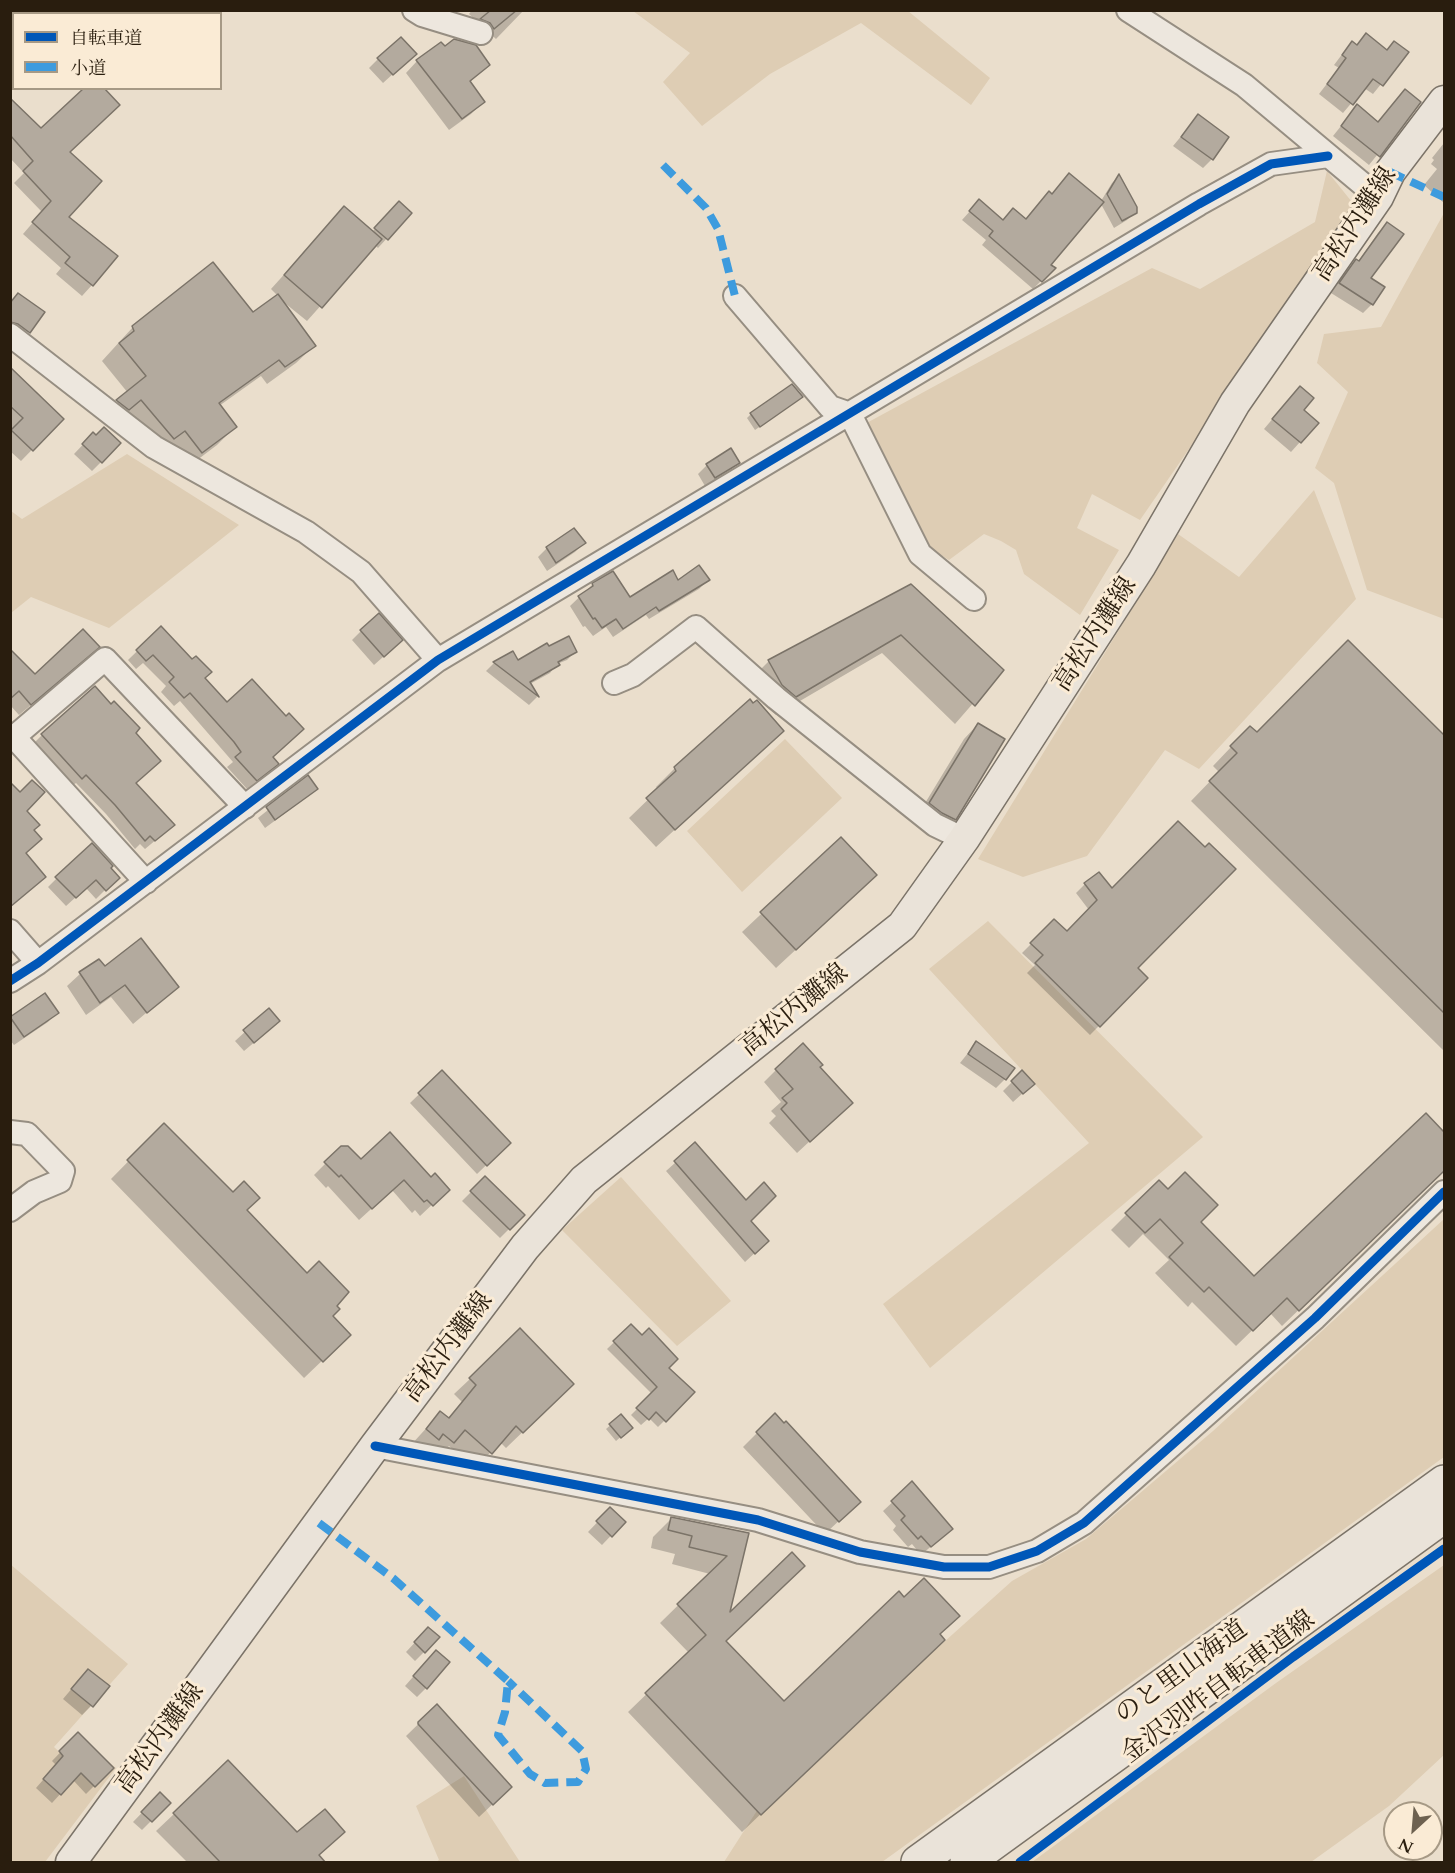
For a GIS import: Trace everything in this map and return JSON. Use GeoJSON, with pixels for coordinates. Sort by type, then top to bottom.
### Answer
{"type":"FeatureCollection","features":[{"type":"Feature","properties":{"kind":"highway","name":"のと里山海道"},"geometry":{"type":"LineString","coordinates":[[918,1863],[1444,1482]]}},
{"type":"Feature","properties":{"kind":"highway","name":"のと里山海道"},"geometry":{"type":"LineString","coordinates":[[967,1863],[1444,1516]]}},
{"type":"Feature","properties":{"kind":"main road","name":"高松内灘線"},"geometry":{"type":"LineString","coordinates":[[71,1863],[375,1446],[525,1247],[584,1180],[902,926],[964,839],[1142,565],[1235,403],[1378,197],[1390,172],[1444,101]]}},
{"type":"Feature","properties":{"kind":"street"},"geometry":{"type":"LineString","coordinates":[[414,10],[422,15],[481,33]]}},
{"type":"Feature","properties":{"kind":"street"},"geometry":{"type":"LineString","coordinates":[[1128,10],[1244,85],[1378,197]]}},
{"type":"Feature","properties":{"kind":"street"},"geometry":{"type":"LineString","coordinates":[[10,981],[38,963],[146,882],[438,660],[1198,204],[1271,164],[1328,156]]}},
{"type":"Feature","properties":{"kind":"street"},"geometry":{"type":"LineString","coordinates":[[735,296],[830,406],[850,414],[920,554],[974,599]]}},
{"type":"Feature","properties":{"kind":"street"},"geometry":{"type":"LineString","coordinates":[[10,334],[154,447],[306,532],[361,572],[438,660]]}},
{"type":"Feature","properties":{"kind":"street"},"geometry":{"type":"LineString","coordinates":[[614,683],[633,675],[696,627],[776,698],[935,825],[964,839]]}},
{"type":"Feature","properties":{"kind":"street"},"geometry":{"type":"LineString","coordinates":[[146,882],[14,737],[105,659],[245,807]]}},
{"type":"Feature","properties":{"kind":"street"},"geometry":{"type":"LineString","coordinates":[[10,931],[38,963]]}},
{"type":"Feature","properties":{"kind":"street"},"geometry":{"type":"LineString","coordinates":[[10,1132],[27,1134],[63,1171],[60,1181],[34,1191],[10,1210]]}},
{"type":"Feature","properties":{"kind":"street"},"geometry":{"type":"LineString","coordinates":[[375,1446],[758,1520],[860,1552],[944,1567],[989,1567],[1037,1551],[1084,1524],[1315,1318],[1444,1192]]}},
{"type":"Feature","properties":{"kind":"shaded area"},"geometry":{"type":"Polygon","coordinates":[[[633,11],[908,11],[990,78],[971,105],[861,23],[770,74],[702,126],[663,82],[690,53],[633,11]]]}},
{"type":"Feature","properties":{"kind":"shaded area"},"geometry":{"type":"Polygon","coordinates":[[[1327,171],[1356,207],[1140,520],[1092,494],[1077,528],[1119,550],[1080,615],[1024,574],[1016,550],[1001,541],[984,534],[949,560],[923,544],[863,425],[1152,268],[1200,289],[1315,222],[1327,171]]]}},
{"type":"Feature","properties":{"kind":"shaded area"},"geometry":{"type":"Polygon","coordinates":[[[1444,213],[1444,619],[1367,590],[1334,483],[1315,468],[1348,392],[1317,363],[1324,334],[1381,327],[1444,213]]]}},
{"type":"Feature","properties":{"kind":"shaded area"},"geometry":{"type":"Polygon","coordinates":[[[127,454],[239,525],[109,628],[31,597],[11,613],[11,511],[22,519],[127,454]]]}},
{"type":"Feature","properties":{"kind":"shaded area"},"geometry":{"type":"Polygon","coordinates":[[[1314,490],[1356,599],[1199,769],[1165,750],[1087,856],[1023,877],[978,859],[1178,534],[1239,577],[1314,490]]]}},
{"type":"Feature","properties":{"kind":"shaded area"},"geometry":{"type":"Polygon","coordinates":[[[785,739],[842,798],[742,892],[687,831],[785,739]]]}},
{"type":"Feature","properties":{"kind":"shaded area"},"geometry":{"type":"Polygon","coordinates":[[[988,921],[1203,1137],[930,1368],[883,1304],[1089,1143],[929,969],[988,921]]]}},
{"type":"Feature","properties":{"kind":"shaded area"},"geometry":{"type":"Polygon","coordinates":[[[621,1177],[731,1301],[677,1346],[562,1230],[621,1177]]]}},
{"type":"Feature","properties":{"kind":"shaded area"},"geometry":{"type":"Polygon","coordinates":[[[1444,1219],[1444,1457],[882,1862],[724,1862],[758,1809],[1012,1581],[1086,1539],[1213,1431],[1444,1219]]]}},
{"type":"Feature","properties":{"kind":"shaded area"},"geometry":{"type":"Polygon","coordinates":[[[10,1564],[128,1664],[54,1747],[67,1759],[90,1747],[116,1768],[45,1862],[11,1862],[10,1564]]]}},
{"type":"Feature","properties":{"kind":"shaded area"},"geometry":{"type":"Polygon","coordinates":[[[1444,1565],[1444,1755],[1394,1801],[1383,1801],[1383,1810],[1311,1862],[1032,1862],[1276,1683],[1444,1565]]]}},
{"type":"Feature","properties":{"kind":"shaded area"},"geometry":{"type":"Polygon","coordinates":[[[464,1776],[520,1862],[436,1862],[439,1860],[416,1806],[464,1776]]]}},
{"type":"Feature","properties":{"kind":"building"},"geometry":{"type":"Polygon","coordinates":[[[491,10],[517,10],[494,29],[490,23],[480,19],[491,10]]]}},
{"type":"Feature","properties":{"kind":"building"},"geometry":{"type":"Polygon","coordinates":[[[1366,33],[1387,50],[1394,41],[1409,52],[1383,86],[1373,79],[1353,105],[1327,84],[1346,58],[1342,55],[1352,41],[1357,45],[1366,33]]]}},
{"type":"Feature","properties":{"kind":"building"},"geometry":{"type":"Polygon","coordinates":[[[401,37],[417,54],[393,75],[377,58],[401,37]]]}},
{"type":"Feature","properties":{"kind":"building"},"geometry":{"type":"Polygon","coordinates":[[[454,39],[476,45],[490,65],[470,81],[485,102],[462,119],[416,60],[441,42],[445,46],[454,39]]]}},
{"type":"Feature","properties":{"kind":"building"},"geometry":{"type":"Polygon","coordinates":[[[1405,89],[1421,102],[1380,157],[1341,126],[1357,104],[1378,122],[1405,89]]]}},
{"type":"Feature","properties":{"kind":"building"},"geometry":{"type":"Polygon","coordinates":[[[82,90],[106,90],[120,105],[70,152],[102,181],[69,217],[118,256],[93,286],[65,263],[70,257],[32,222],[51,201],[23,171],[33,161],[10,135],[10,98],[41,128],[82,90]]]}},
{"type":"Feature","properties":{"kind":"building"},"geometry":{"type":"Polygon","coordinates":[[[1198,114],[1229,137],[1213,160],[1181,137],[1198,114]]]}},
{"type":"Feature","properties":{"kind":"building"},"geometry":{"type":"Polygon","coordinates":[[[1069,173],[1104,202],[1051,265],[1056,268],[1042,282],[989,236],[993,231],[969,211],[979,199],[1003,220],[1013,208],[1026,219],[1049,191],[1052,194],[1069,173]]]}},
{"type":"Feature","properties":{"kind":"building"},"geometry":{"type":"Polygon","coordinates":[[[1119,174],[1137,207],[1137,213],[1122,221],[1107,194],[1119,174]]]}},
{"type":"Feature","properties":{"kind":"building"},"geometry":{"type":"Polygon","coordinates":[[[399,201],[412,213],[388,240],[374,228],[399,201]]]}},
{"type":"Feature","properties":{"kind":"building"},"geometry":{"type":"Polygon","coordinates":[[[344,206],[382,239],[322,308],[284,275],[344,206]]]}},
{"type":"Feature","properties":{"kind":"building"},"geometry":{"type":"Polygon","coordinates":[[[1387,222],[1404,234],[1371,278],[1385,287],[1373,305],[1339,283],[1356,259],[1359,261],[1387,222]]]}},
{"type":"Feature","properties":{"kind":"building"},"geometry":{"type":"Polygon","coordinates":[[[213,262],[253,312],[278,294],[316,346],[285,367],[279,360],[219,403],[237,427],[202,453],[185,431],[174,439],[141,400],[129,410],[116,400],[146,376],[119,343],[134,331],[132,326],[213,262]]]}},
{"type":"Feature","properties":{"kind":"building"},"geometry":{"type":"Polygon","coordinates":[[[18,293],[45,312],[30,333],[18,324],[10,322],[10,303],[18,293]]]}},
{"type":"Feature","properties":{"kind":"building"},"geometry":{"type":"Polygon","coordinates":[[[10,367],[64,419],[33,451],[11,430],[23,418],[10,406],[10,367]]]}},
{"type":"Feature","properties":{"kind":"building"},"geometry":{"type":"Polygon","coordinates":[[[792,384],[803,397],[760,427],[750,413],[792,384]]]}},
{"type":"Feature","properties":{"kind":"building"},"geometry":{"type":"Polygon","coordinates":[[[1300,386],[1314,398],[1304,410],[1319,423],[1301,443],[1272,419],[1300,386]]]}},
{"type":"Feature","properties":{"kind":"building"},"geometry":{"type":"Polygon","coordinates":[[[104,427],[121,443],[102,463],[82,444],[93,432],[96,435],[104,427]]]}},
{"type":"Feature","properties":{"kind":"building"},"geometry":{"type":"Polygon","coordinates":[[[731,448],[740,463],[715,478],[706,464],[731,448]]]}},
{"type":"Feature","properties":{"kind":"building"},"geometry":{"type":"Polygon","coordinates":[[[574,528],[586,543],[556,563],[546,547],[574,528]]]}},
{"type":"Feature","properties":{"kind":"building"},"geometry":{"type":"Polygon","coordinates":[[[699,565],[710,580],[659,611],[656,607],[623,629],[616,619],[602,628],[578,596],[593,586],[592,583],[613,571],[630,597],[673,570],[678,580],[699,565]]]}},
{"type":"Feature","properties":{"kind":"building"},"geometry":{"type":"Polygon","coordinates":[[[911,584],[1004,670],[975,706],[901,635],[796,697],[782,685],[768,660],[911,584]]]}},
{"type":"Feature","properties":{"kind":"building"},"geometry":{"type":"Polygon","coordinates":[[[379,613],[403,640],[384,657],[360,630],[379,613]]]}},
{"type":"Feature","properties":{"kind":"building"},"geometry":{"type":"Polygon","coordinates":[[[161,626],[192,659],[196,656],[212,672],[205,678],[227,702],[252,679],[286,716],[289,713],[304,729],[273,757],[279,764],[257,781],[235,757],[241,752],[234,742],[190,693],[184,698],[169,682],[174,677],[153,655],[146,661],[136,650],[161,626]]]}},
{"type":"Feature","properties":{"kind":"building"},"geometry":{"type":"Polygon","coordinates":[[[83,629],[100,647],[31,705],[19,691],[10,699],[10,649],[35,674],[83,629]]]}},
{"type":"Feature","properties":{"kind":"building"},"geometry":{"type":"Polygon","coordinates":[[[569,636],[577,652],[558,662],[560,665],[530,682],[539,697],[493,662],[513,651],[518,660],[547,643],[549,646],[569,636]]]}},
{"type":"Feature","properties":{"kind":"building"},"geometry":{"type":"Polygon","coordinates":[[[1348,640],[1444,735],[1444,1013],[1209,781],[1237,753],[1230,746],[1250,726],[1257,732],[1348,640]]]}},
{"type":"Feature","properties":{"kind":"building"},"geometry":{"type":"Polygon","coordinates":[[[95,686],[111,704],[114,701],[140,728],[136,733],[161,761],[136,783],[175,825],[155,841],[150,836],[145,841],[86,775],[82,779],[41,734],[95,686]]]}},
{"type":"Feature","properties":{"kind":"building"},"geometry":{"type":"Polygon","coordinates":[[[750,699],[753,703],[757,700],[784,731],[675,830],[646,798],[676,771],[674,767],[750,699]]]}},
{"type":"Feature","properties":{"kind":"building"},"geometry":{"type":"Polygon","coordinates":[[[978,723],[1005,739],[956,820],[929,803],[978,723]]]}},
{"type":"Feature","properties":{"kind":"building"},"geometry":{"type":"Polygon","coordinates":[[[308,775],[318,789],[275,820],[266,807],[308,775]]]}},
{"type":"Feature","properties":{"kind":"building"},"geometry":{"type":"Polygon","coordinates":[[[32,780],[45,792],[27,811],[40,825],[34,830],[42,839],[26,853],[46,877],[10,907],[10,782],[20,792],[32,780]]]}},
{"type":"Feature","properties":{"kind":"building"},"geometry":{"type":"Polygon","coordinates":[[[1178,821],[1205,847],[1209,843],[1236,869],[1138,968],[1148,978],[1100,1027],[1035,963],[1043,955],[1030,943],[1054,919],[1067,931],[1097,900],[1084,883],[1099,872],[1112,888],[1178,821]]]}},
{"type":"Feature","properties":{"kind":"building"},"geometry":{"type":"Polygon","coordinates":[[[841,837],[877,875],[796,950],[760,912],[841,837]]]}},
{"type":"Feature","properties":{"kind":"building"},"geometry":{"type":"Polygon","coordinates":[[[92,843],[113,866],[111,868],[120,878],[106,891],[96,880],[76,898],[55,877],[92,843]]]}},
{"type":"Feature","properties":{"kind":"building"},"geometry":{"type":"Polygon","coordinates":[[[141,938],[179,987],[147,1013],[125,985],[100,1003],[79,972],[99,959],[105,966],[141,938]]]}},
{"type":"Feature","properties":{"kind":"building"},"geometry":{"type":"Polygon","coordinates":[[[45,993],[59,1013],[24,1037],[10,1017],[45,993]]]}},
{"type":"Feature","properties":{"kind":"building"},"geometry":{"type":"Polygon","coordinates":[[[269,1008],[280,1021],[254,1043],[243,1030],[269,1008]]]}},
{"type":"Feature","properties":{"kind":"building"},"geometry":{"type":"Polygon","coordinates":[[[976,1041],[1015,1068],[1006,1080],[968,1054],[976,1041]]]}},
{"type":"Feature","properties":{"kind":"building"},"geometry":{"type":"Polygon","coordinates":[[[803,1043],[823,1065],[820,1067],[853,1103],[810,1142],[781,1109],[787,1103],[782,1098],[793,1089],[775,1069],[803,1043]]]}},
{"type":"Feature","properties":{"kind":"building"},"geometry":{"type":"Polygon","coordinates":[[[442,1070],[511,1143],[487,1166],[418,1093],[442,1070]]]}},
{"type":"Feature","properties":{"kind":"building"},"geometry":{"type":"Polygon","coordinates":[[[1022,1070],[1035,1084],[1023,1094],[1011,1081],[1022,1070]]]}},
{"type":"Feature","properties":{"kind":"building"},"geometry":{"type":"Polygon","coordinates":[[[1426,1113],[1444,1132],[1444,1171],[1299,1311],[1287,1298],[1253,1331],[1209,1287],[1204,1292],[1169,1257],[1183,1243],[1160,1219],[1145,1233],[1125,1213],[1159,1180],[1168,1189],[1185,1172],[1218,1205],[1201,1222],[1254,1276],[1426,1113]]]}},
{"type":"Feature","properties":{"kind":"building"},"geometry":{"type":"Polygon","coordinates":[[[164,1123],[233,1192],[244,1181],[260,1198],[247,1210],[307,1273],[319,1261],[349,1292],[337,1306],[340,1309],[333,1316],[351,1335],[323,1362],[127,1160],[164,1123]]]}},
{"type":"Feature","properties":{"kind":"building"},"geometry":{"type":"Polygon","coordinates":[[[390,1132],[431,1177],[435,1173],[450,1190],[433,1206],[427,1200],[424,1202],[404,1180],[372,1209],[341,1175],[339,1177],[324,1162],[341,1146],[348,1146],[361,1159],[390,1132]]]}},
{"type":"Feature","properties":{"kind":"building"},"geometry":{"type":"Polygon","coordinates":[[[695,1142],[746,1200],[764,1182],[776,1196],[751,1221],[769,1241],[755,1254],[674,1161],[695,1142]]]}},
{"type":"Feature","properties":{"kind":"building"},"geometry":{"type":"Polygon","coordinates":[[[485,1176],[525,1215],[510,1230],[470,1191],[485,1176]]]}},
{"type":"Feature","properties":{"kind":"building"},"geometry":{"type":"Polygon","coordinates":[[[631,1324],[642,1335],[649,1328],[678,1359],[669,1368],[695,1392],[666,1422],[656,1412],[649,1420],[636,1408],[657,1387],[613,1341],[631,1324]]]}},
{"type":"Feature","properties":{"kind":"building"},"geometry":{"type":"Polygon","coordinates":[[[520,1328],[574,1384],[523,1433],[516,1426],[492,1454],[465,1430],[454,1443],[443,1434],[439,1440],[426,1429],[440,1411],[449,1418],[476,1385],[469,1378],[520,1328]]]}},
{"type":"Feature","properties":{"kind":"building"},"geometry":{"type":"Polygon","coordinates":[[[775,1413],[784,1423],[786,1421],[861,1502],[839,1522],[756,1432],[775,1413]]]}},
{"type":"Feature","properties":{"kind":"building"},"geometry":{"type":"Polygon","coordinates":[[[621,1414],[633,1428],[621,1438],[609,1424],[621,1414]]]}},
{"type":"Feature","properties":{"kind":"building"},"geometry":{"type":"Polygon","coordinates":[[[912,1481],[953,1529],[931,1547],[921,1536],[918,1539],[901,1520],[905,1516],[891,1501],[912,1481]]]}},
{"type":"Feature","properties":{"kind":"building"},"geometry":{"type":"Polygon","coordinates":[[[610,1507],[626,1522],[612,1537],[596,1521],[610,1507]]]}},
{"type":"Feature","properties":{"kind":"building"},"geometry":{"type":"Polygon","coordinates":[[[671,1517],[749,1533],[730,1612],[792,1552],[805,1566],[726,1641],[784,1701],[899,1591],[904,1597],[924,1578],[960,1616],[940,1634],[945,1640],[761,1815],[645,1693],[706,1635],[677,1604],[727,1556],[689,1547],[692,1536],[668,1530],[671,1517]]]}},
{"type":"Feature","properties":{"kind":"building"},"geometry":{"type":"Polygon","coordinates":[[[428,1627],[440,1637],[425,1653],[414,1642],[428,1627]]]}},
{"type":"Feature","properties":{"kind":"building"},"geometry":{"type":"Polygon","coordinates":[[[436,1650],[450,1662],[427,1689],[413,1676],[436,1650]]]}},
{"type":"Feature","properties":{"kind":"building"},"geometry":{"type":"Polygon","coordinates":[[[88,1669],[110,1686],[93,1707],[71,1689],[88,1669]]]}},
{"type":"Feature","properties":{"kind":"building"},"geometry":{"type":"Polygon","coordinates":[[[437,1704],[512,1787],[493,1805],[418,1724],[437,1704]]]}},
{"type":"Feature","properties":{"kind":"building"},"geometry":{"type":"Polygon","coordinates":[[[78,1732],[114,1768],[95,1787],[81,1773],[61,1795],[43,1779],[63,1756],[59,1751],[78,1732]]]}},
{"type":"Feature","properties":{"kind":"building"},"geometry":{"type":"Polygon","coordinates":[[[228,1760],[297,1832],[325,1809],[345,1832],[319,1855],[326,1863],[221,1863],[173,1813],[228,1760]]]}},
{"type":"Feature","properties":{"kind":"building"},"geometry":{"type":"Polygon","coordinates":[[[160,1792],[171,1803],[152,1822],[141,1812],[160,1792]]]}},
{"type":"Feature","properties":{"kind":"marked path"},"geometry":{"type":"LineString","coordinates":[[663,165],[706,208],[718,229],[735,296]]}},
{"type":"Feature","properties":{"kind":"marked path"},"geometry":{"type":"LineString","coordinates":[[1390,172],[1444,197]]}},
{"type":"Feature","properties":{"kind":"marked path"},"geometry":{"type":"LineString","coordinates":[[319,1523],[394,1579],[508,1681],[505,1712],[498,1735],[530,1774],[545,1783],[578,1782],[586,1769],[582,1751],[508,1681]]}},
{"type":"Feature","properties":{"kind":"cycle path"},"geometry":{"type":"LineString","coordinates":[[10,981],[38,963],[438,660],[1199,204],[1271,164],[1328,156]]}},
{"type":"Feature","properties":{"kind":"cycle path"},"geometry":{"type":"LineString","coordinates":[[375,1446],[758,1520],[860,1552],[944,1567],[989,1567],[1037,1551],[1084,1523],[1315,1318],[1444,1192]]}},
{"type":"Feature","properties":{"kind":"cycle path","name":"金沢羽咋自転車道線"},"geometry":{"type":"LineString","coordinates":[[1020,1862],[1293,1657],[1444,1549]]}}]}
